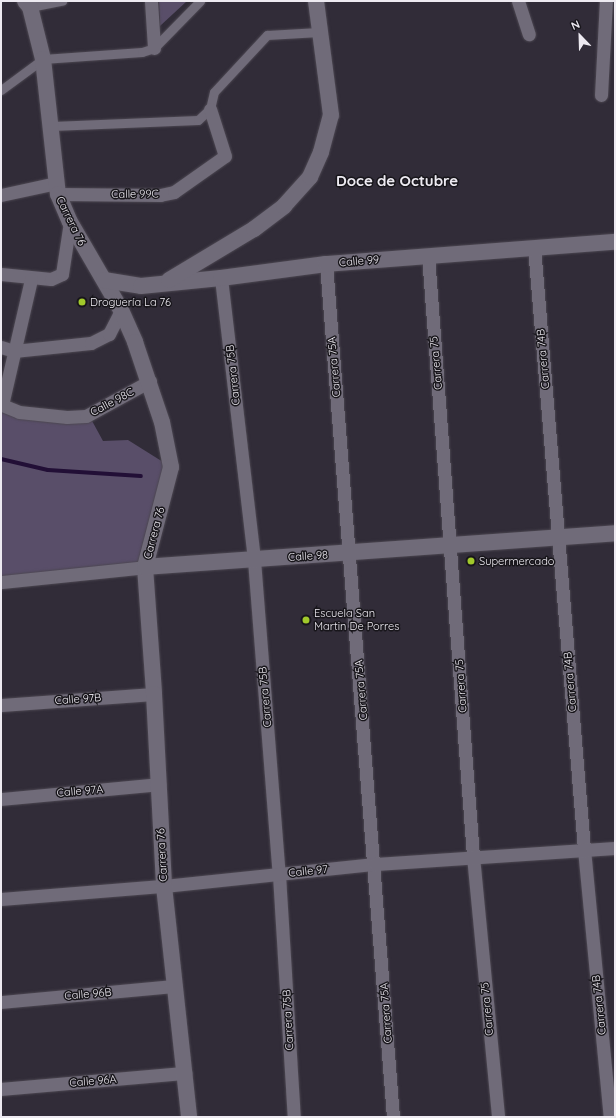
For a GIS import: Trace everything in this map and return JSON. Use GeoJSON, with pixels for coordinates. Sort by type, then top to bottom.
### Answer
{"type":"FeatureCollection","features":[{"type":"Feature","properties":{"kind":"street"},"geometry":{"type":"LineString","coordinates":[[28,4],[62,1]]}},
{"type":"Feature","properties":{"kind":"street"},"geometry":{"type":"LineString","coordinates":[[151,1],[154,48]]}},
{"type":"Feature","properties":{"kind":"street"},"geometry":{"type":"LineString","coordinates":[[1,90],[43,59],[142,52],[154,48],[200,1]]}},
{"type":"Feature","properties":{"kind":"street"},"geometry":{"type":"LineString","coordinates":[[518,1],[529,34]]}},
{"type":"Feature","properties":{"kind":"street"},"geometry":{"type":"LineString","coordinates":[[601,95],[606,1]]}},
{"type":"Feature","properties":{"kind":"street"},"geometry":{"type":"LineString","coordinates":[[166,282],[254,229],[284,206],[310,177],[321,152],[330,115],[319,32],[320,2]]}},
{"type":"Feature","properties":{"kind":"street","name":"Carrera 76"},"geometry":{"type":"LineString","coordinates":[[28,4],[43,59],[52,126],[57,188],[70,222],[121,310],[150,381],[171,467],[145,567],[154,694],[164,886],[189,1117]]}},
{"type":"Feature","properties":{"kind":"street"},"geometry":{"type":"LineString","coordinates":[[52,126],[198,120],[210,109],[214,92],[267,35],[319,32]]}},
{"type":"Feature","properties":{"kind":"street","name":"Calle 99C"},"geometry":{"type":"LineString","coordinates":[[1,195],[57,188],[160,195],[174,192],[225,156],[210,109]]}},
{"type":"Feature","properties":{"kind":"street"},"geometry":{"type":"LineString","coordinates":[[1,274],[31,279],[55,278],[64,271],[70,222]]}},
{"type":"Feature","properties":{"kind":"street","name":"Calle 99"},"geometry":{"type":"LineString","coordinates":[[104,280],[141,286],[166,282],[221,278],[326,264],[428,255],[615,242]]}},
{"type":"Feature","properties":{"kind":"street","name":"Carrera 74B"},"geometry":{"type":"LineString","coordinates":[[534,247],[584,849],[610,1117]]}},
{"type":"Feature","properties":{"kind":"street","name":"Carrera 75"},"geometry":{"type":"LineString","coordinates":[[428,255],[451,546],[473,856],[498,1117]]}},
{"type":"Feature","properties":{"kind":"street","name":"Carrera 75A"},"geometry":{"type":"LineString","coordinates":[[326,264],[375,864],[393,1117]]}},
{"type":"Feature","properties":{"kind":"street","name":"Carrera 75B"},"geometry":{"type":"LineString","coordinates":[[221,278],[254,560],[279,875],[294,1117]]}},
{"type":"Feature","properties":{"kind":"street"},"geometry":{"type":"LineString","coordinates":[[1,405],[31,279]]}},
{"type":"Feature","properties":{"kind":"street"},"geometry":{"type":"LineString","coordinates":[[1,347],[14,351],[77,346],[103,339],[109,334],[121,310]]}},
{"type":"Feature","properties":{"kind":"street","name":"Calle 98C"},"geometry":{"type":"LineString","coordinates":[[1,405],[19,412],[67,417],[86,416],[150,381]]}},
{"type":"Feature","properties":{"kind":"street","name":"Calle 98"},"geometry":{"type":"LineString","coordinates":[[1,582],[145,567],[615,533]]}},
{"type":"Feature","properties":{"kind":"street","name":"Calle 97B"},"geometry":{"type":"LineString","coordinates":[[1,705],[154,694]]}},
{"type":"Feature","properties":{"kind":"street","name":"Calle 97A"},"geometry":{"type":"LineString","coordinates":[[1,799],[159,784]]}},
{"type":"Feature","properties":{"kind":"street","name":"Calle 97"},"geometry":{"type":"LineString","coordinates":[[1,899],[164,886],[375,864],[473,856],[615,848]]}},
{"type":"Feature","properties":{"kind":"street","name":"Calle 96B"},"geometry":{"type":"LineString","coordinates":[[1,1002],[175,986]]}},
{"type":"Feature","properties":{"kind":"street","name":"Calle 96A"},"geometry":{"type":"LineString","coordinates":[[1,1089],[185,1073]]}},
{"type":"Feature","properties":{"kind":"shaded area"},"geometry":{"type":"Polygon","coordinates":[[[159,1],[187,1],[160,26],[159,1]]]}},
{"type":"Feature","properties":{"kind":"shaded area"},"geometry":{"type":"Polygon","coordinates":[[[1,405],[91,419],[103,441],[128,440],[171,467],[145,567],[1,582],[1,405]]]}},
{"type":"Feature","properties":{"kind":"waterway"},"geometry":{"type":"LineString","coordinates":[[1,459],[48,470],[141,476]]}},
{"type":"Feature","properties":{"kind":"place","name":"Droguería La 76"},"geometry":{"type":"Point","coordinates":[82,302]}},
{"type":"Feature","properties":{"kind":"place","name":"Supermercado"},"geometry":{"type":"Point","coordinates":[471,561]}},
{"type":"Feature","properties":{"kind":"place","name":"Escuela San Martin De Porres"},"geometry":{"type":"Point","coordinates":[306,620]}},
{"type":"Feature","properties":{"kind":"district","name":"Doce de Octubre"},"geometry":{"type":"Point","coordinates":[397,181]}}]}
